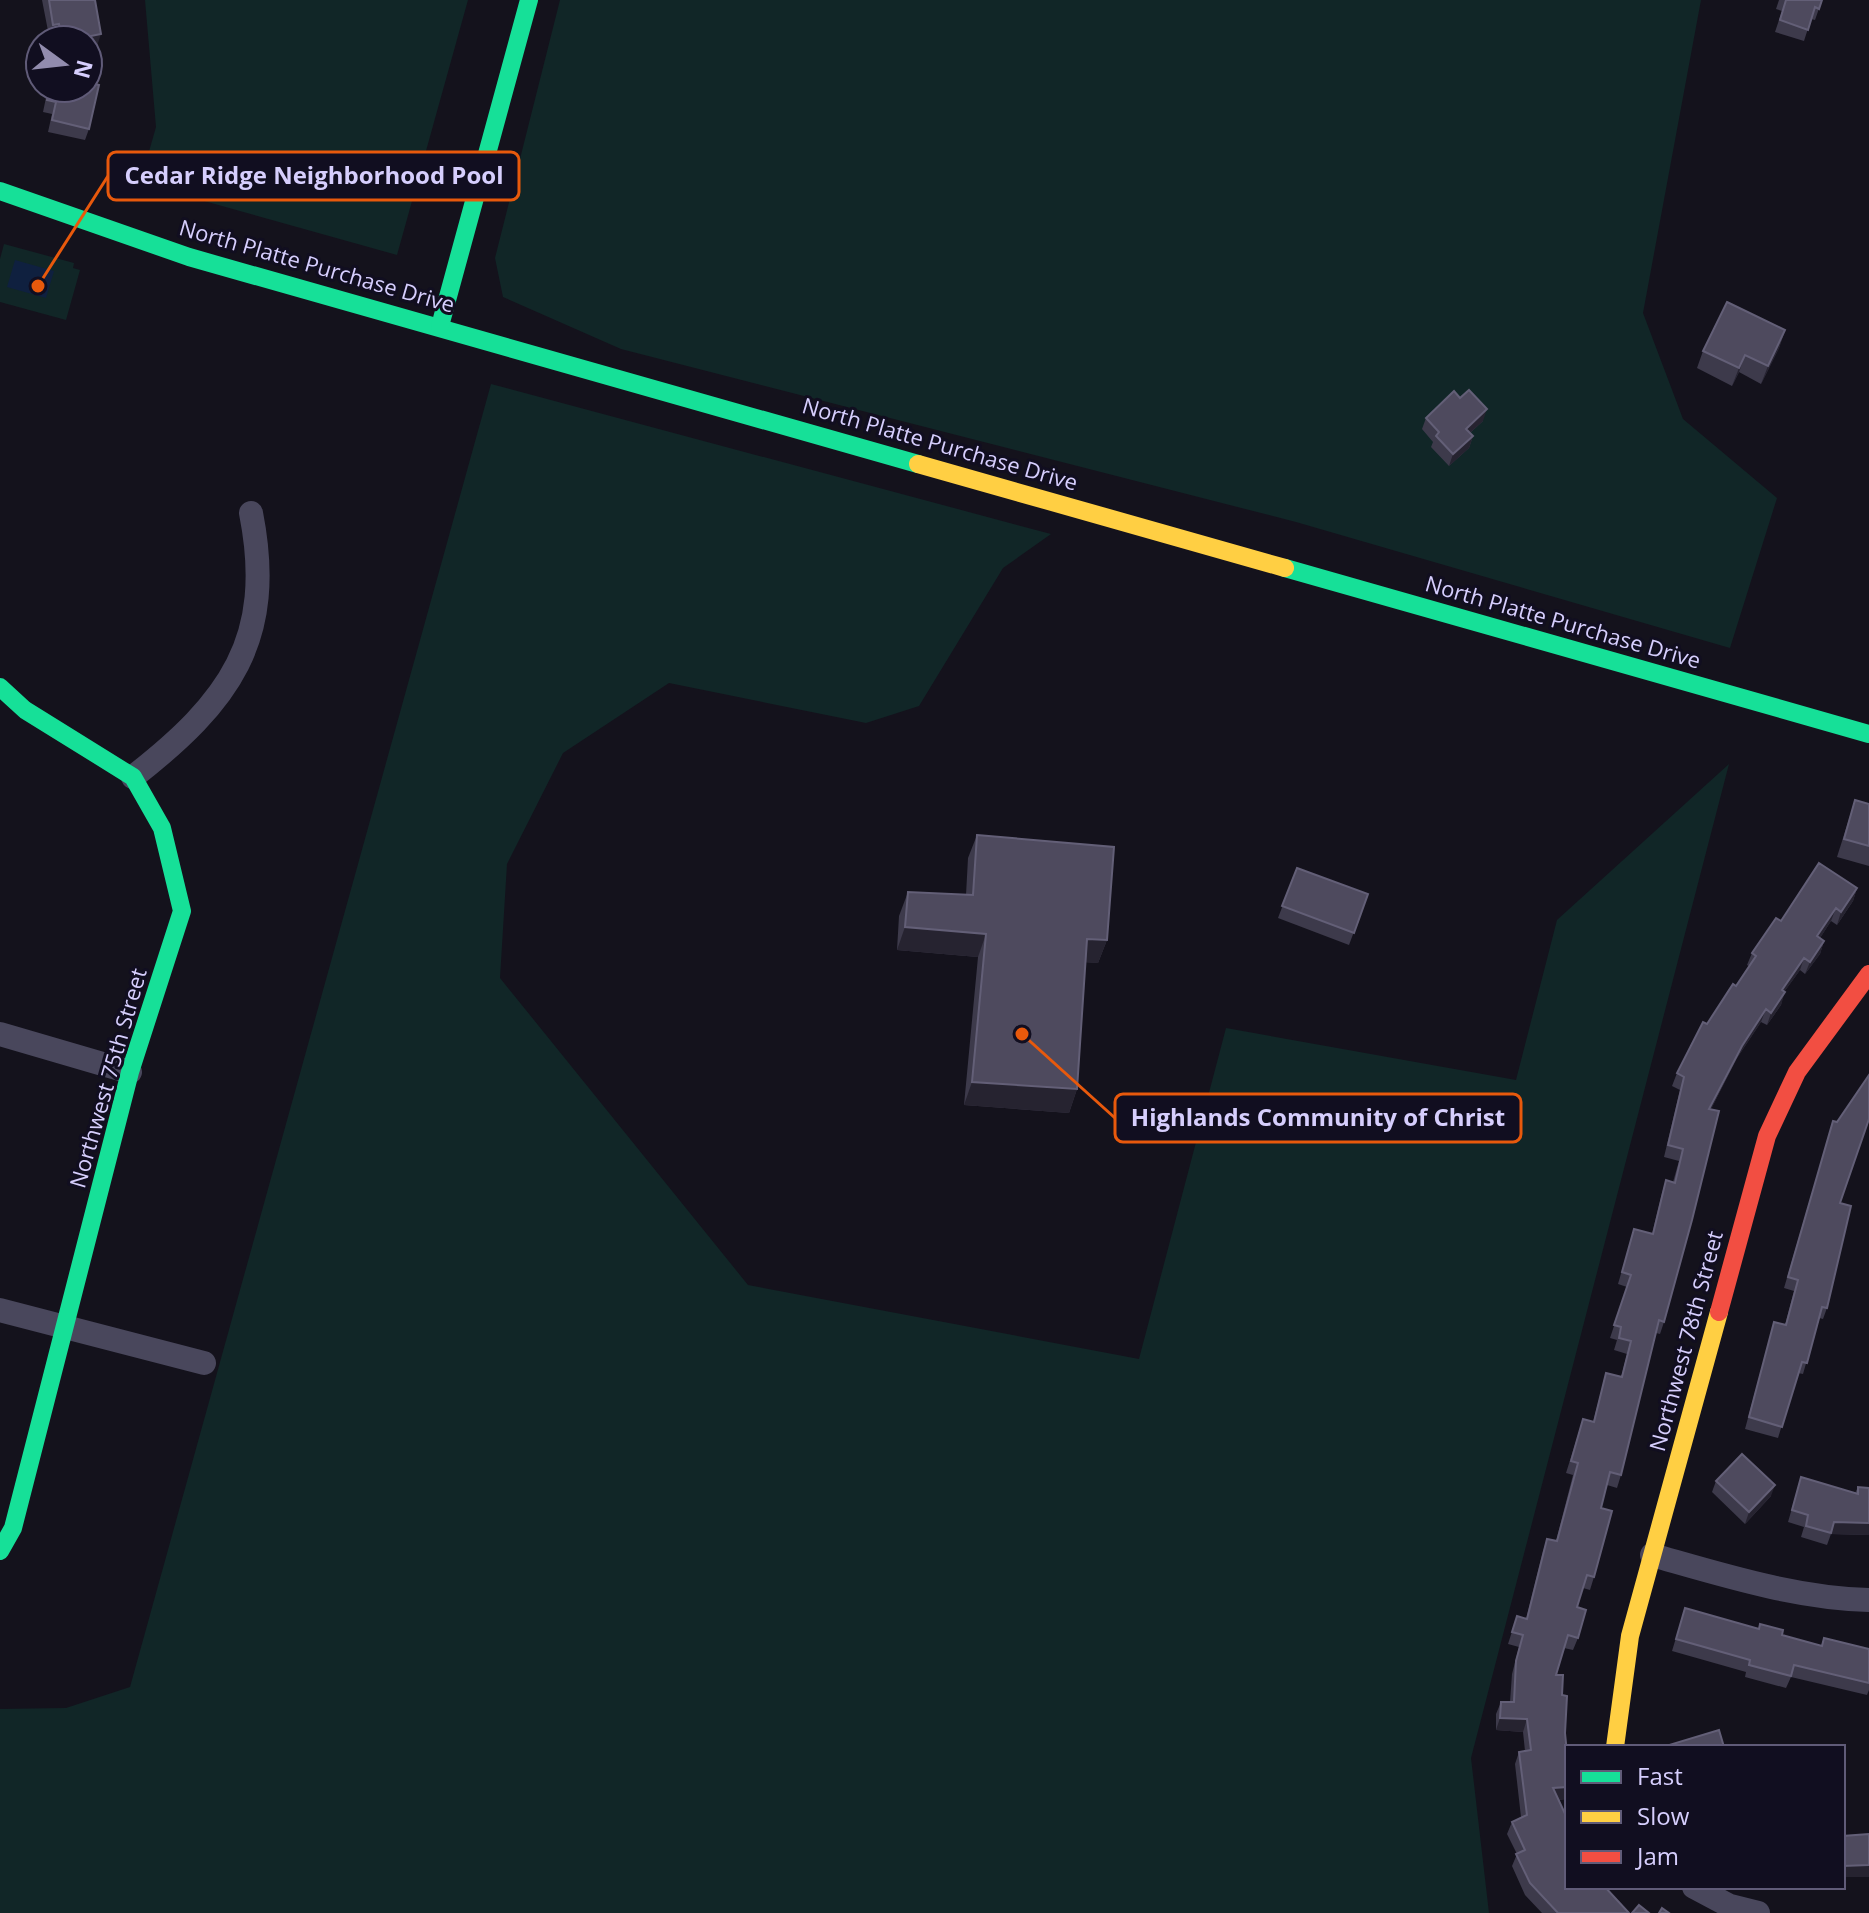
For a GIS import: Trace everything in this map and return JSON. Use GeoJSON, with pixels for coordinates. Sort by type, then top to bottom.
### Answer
{"type":"FeatureCollection","features":[{"type":"Feature","properties":{"kind":"street"},"geometry":{"type":"LineString","coordinates":[[440,326],[529,0]]}},
{"type":"Feature","properties":{"kind":"street","name":"North Platte Purchase Drive"},"geometry":{"type":"LineString","coordinates":[[0,191],[189,257],[1869,734]]}},
{"type":"Feature","properties":{"kind":"street"},"geometry":{"type":"LineString","coordinates":[[133,777],[175,745],[212,704],[246,652],[256,597],[251,513]]}},
{"type":"Feature","properties":{"kind":"street","name":"Northwest 75th Street"},"geometry":{"type":"LineString","coordinates":[[0,687],[25,710],[133,777],[162,828],[182,911],[130,1072],[13,1528],[0,1551]]}},
{"type":"Feature","properties":{"kind":"street","name":"Northwest 78th Street"},"geometry":{"type":"LineString","coordinates":[[1615,1745],[1630,1636],[1767,1136],[1797,1072],[1869,974]]}},
{"type":"Feature","properties":{"kind":"street"},"geometry":{"type":"LineString","coordinates":[[0,1034],[130,1072]]}},
{"type":"Feature","properties":{"kind":"street"},"geometry":{"type":"LineString","coordinates":[[0,1310],[204,1363]]}},
{"type":"Feature","properties":{"kind":"street"},"geometry":{"type":"LineString","coordinates":[[1652,1555],[1772,1587],[1831,1599],[1869,1600]]}},
{"type":"Feature","properties":{"kind":"street"},"geometry":{"type":"LineString","coordinates":[[1698,1889],[1730,1906],[1758,1913]]}},
{"type":"Feature","properties":{"kind":"green space"},"geometry":{"type":"Polygon","coordinates":[[[145,0],[468,0],[397,255],[140,183],[156,127],[145,0]]]}},
{"type":"Feature","properties":{"kind":"green space"},"geometry":{"type":"Polygon","coordinates":[[[560,0],[1701,0],[1643,313],[1683,419],[1777,498],[1730,648],[1296,522],[621,349],[503,297],[495,258],[560,0]]]}},
{"type":"Feature","properties":{"kind":"green space"},"geometry":{"type":"Polygon","coordinates":[[[4,244],[74,263],[73,268],[80,270],[66,320],[0,302],[0,259],[4,244]]]}},
{"type":"Feature","properties":{"kind":"green space"},"geometry":{"type":"Polygon","coordinates":[[[491,384],[1051,534],[1003,568],[919,706],[866,723],[669,683],[563,753],[507,864],[500,978],[748,1285],[1139,1359],[1226,1028],[1516,1080],[1557,920],[1729,764],[1471,1758],[1489,1913],[0,1913],[0,1709],[66,1708],[130,1687],[491,384]]]}},
{"type":"Feature","properties":{"kind":"water"},"geometry":{"type":"Polygon","coordinates":[[[15,260],[54,271],[46,298],[7,287],[15,260]]]}},
{"type":"Feature","properties":{"kind":"building"},"geometry":{"type":"Polygon","coordinates":[[[49,0],[95,0],[99,24],[53,24],[49,0]]]}},
{"type":"Feature","properties":{"kind":"building"},"geometry":{"type":"Polygon","coordinates":[[[1786,0],[1822,0],[1819,9],[1815,7],[1808,30],[1780,20],[1786,0]]]}},
{"type":"Feature","properties":{"kind":"building"},"geometry":{"type":"Polygon","coordinates":[[[56,104],[95,104],[89,129],[52,120],[56,104]]]}},
{"type":"Feature","properties":{"kind":"building"},"geometry":{"type":"Polygon","coordinates":[[[1727,302],[1785,330],[1768,366],[1745,355],[1739,368],[1703,351],[1727,302]]]}},
{"type":"Feature","properties":{"kind":"building"},"geometry":{"type":"Polygon","coordinates":[[[1469,390],[1487,409],[1466,429],[1473,436],[1453,454],[1436,436],[1439,432],[1426,418],[1454,391],[1460,398],[1469,390]]]}},
{"type":"Feature","properties":{"kind":"building"},"geometry":{"type":"Polygon","coordinates":[[[1855,800],[1869,804],[1869,846],[1844,839],[1855,800]]]}},
{"type":"Feature","properties":{"kind":"building"},"geometry":{"type":"Polygon","coordinates":[[[977,835],[1114,847],[1107,940],[1087,939],[1077,1089],[972,1082],[986,934],[905,927],[908,892],[973,895],[977,835]]]}},
{"type":"Feature","properties":{"kind":"building"},"geometry":{"type":"Polygon","coordinates":[[[1819,863],[1857,888],[1841,912],[1836,908],[1817,936],[1824,941],[1810,962],[1804,958],[1782,990],[1785,992],[1771,1013],[1766,1009],[1742,1046],[1709,1109],[1719,1111],[1692,1220],[1664,1322],[1659,1320],[1621,1475],[1610,1472],[1601,1508],[1612,1511],[1594,1577],[1587,1575],[1577,1607],[1586,1610],[1578,1638],[1568,1635],[1556,1675],[1563,1675],[1562,1695],[1567,1696],[1565,1787],[1553,1788],[1565,1814],[1565,1889],[1607,1889],[1629,1913],[1558,1913],[1530,1883],[1516,1854],[1525,1850],[1512,1822],[1527,1815],[1519,1752],[1531,1750],[1527,1719],[1500,1718],[1501,1702],[1514,1702],[1516,1661],[1523,1635],[1512,1632],[1517,1616],[1527,1619],[1547,1539],[1557,1541],[1578,1463],[1571,1461],[1583,1419],[1594,1422],[1606,1373],[1622,1377],[1631,1341],[1619,1338],[1621,1327],[1614,1325],[1631,1275],[1622,1272],[1634,1229],[1653,1234],[1666,1180],[1675,1183],[1683,1149],[1668,1145],[1684,1077],[1677,1073],[1703,1022],[1707,1024],[1733,984],[1736,986],[1756,956],[1752,953],[1776,918],[1781,921],[1819,863]]]}},
{"type":"Feature","properties":{"kind":"building"},"geometry":{"type":"Polygon","coordinates":[[[1297,868],[1368,894],[1354,933],[1282,906],[1297,868]]]}},
{"type":"Feature","properties":{"kind":"building"},"geometry":{"type":"Polygon","coordinates":[[[1869,1075],[1869,1119],[1840,1203],[1851,1206],[1827,1308],[1822,1307],[1807,1363],[1802,1362],[1782,1427],[1749,1417],[1774,1322],[1786,1325],[1798,1280],[1788,1277],[1833,1121],[1837,1122],[1869,1075]]]}},
{"type":"Feature","properties":{"kind":"building"},"geometry":{"type":"Polygon","coordinates":[[[1742,1454],[1775,1485],[1749,1512],[1716,1481],[1742,1454]]]}},
{"type":"Feature","properties":{"kind":"building"},"geometry":{"type":"Polygon","coordinates":[[[1801,1477],[1858,1494],[1858,1487],[1869,1488],[1869,1523],[1834,1522],[1831,1533],[1806,1526],[1808,1515],[1792,1510],[1801,1477]]]}},
{"type":"Feature","properties":{"kind":"building"},"geometry":{"type":"Polygon","coordinates":[[[1685,1608],[1759,1629],[1760,1624],[1783,1630],[1782,1635],[1822,1646],[1824,1638],[1869,1649],[1869,1683],[1794,1665],[1791,1676],[1749,1665],[1750,1660],[1676,1639],[1685,1608]]]}},
{"type":"Feature","properties":{"kind":"building"},"geometry":{"type":"Polygon","coordinates":[[[1719,1730],[1723,1745],[1669,1745],[1719,1730]]]}},
{"type":"Feature","properties":{"kind":"building"},"geometry":{"type":"Polygon","coordinates":[[[1869,1834],[1869,1865],[1845,1866],[1845,1836],[1869,1834]]]}},
{"type":"Feature","properties":{"kind":"building"},"geometry":{"type":"Polygon","coordinates":[[[1639,1905],[1649,1913],[1632,1913],[1639,1905]]]}},
{"type":"Feature","properties":{"kind":"traffic: fast"},"geometry":{"type":"LineString","coordinates":[[440,326],[529,0]]}},
{"type":"Feature","properties":{"kind":"traffic: fast"},"geometry":{"type":"LineString","coordinates":[[0,191],[189,257],[918,464]]}},
{"type":"Feature","properties":{"kind":"traffic: fast"},"geometry":{"type":"LineString","coordinates":[[1285,568],[1869,734]]}},
{"type":"Feature","properties":{"kind":"traffic: fast"},"geometry":{"type":"LineString","coordinates":[[0,687],[25,710],[133,777],[162,828],[182,911],[130,1072],[13,1528],[0,1551]]}},
{"type":"Feature","properties":{"kind":"traffic: slow"},"geometry":{"type":"LineString","coordinates":[[918,464],[1285,568]]}},
{"type":"Feature","properties":{"kind":"traffic: slow"},"geometry":{"type":"LineString","coordinates":[[1615,1745],[1630,1636],[1719,1312]]}},
{"type":"Feature","properties":{"kind":"traffic: jam"},"geometry":{"type":"LineString","coordinates":[[1719,1312],[1767,1136],[1797,1072],[1869,974]]}},
{"type":"Feature","properties":{"kind":"place","name":"Cedar Ridge Neighborhood Pool"},"geometry":{"type":"Point","coordinates":[38,286]}},
{"type":"Feature","properties":{"kind":"place","name":"Highlands Community of Christ"},"geometry":{"type":"Point","coordinates":[1022,1034]}}]}
